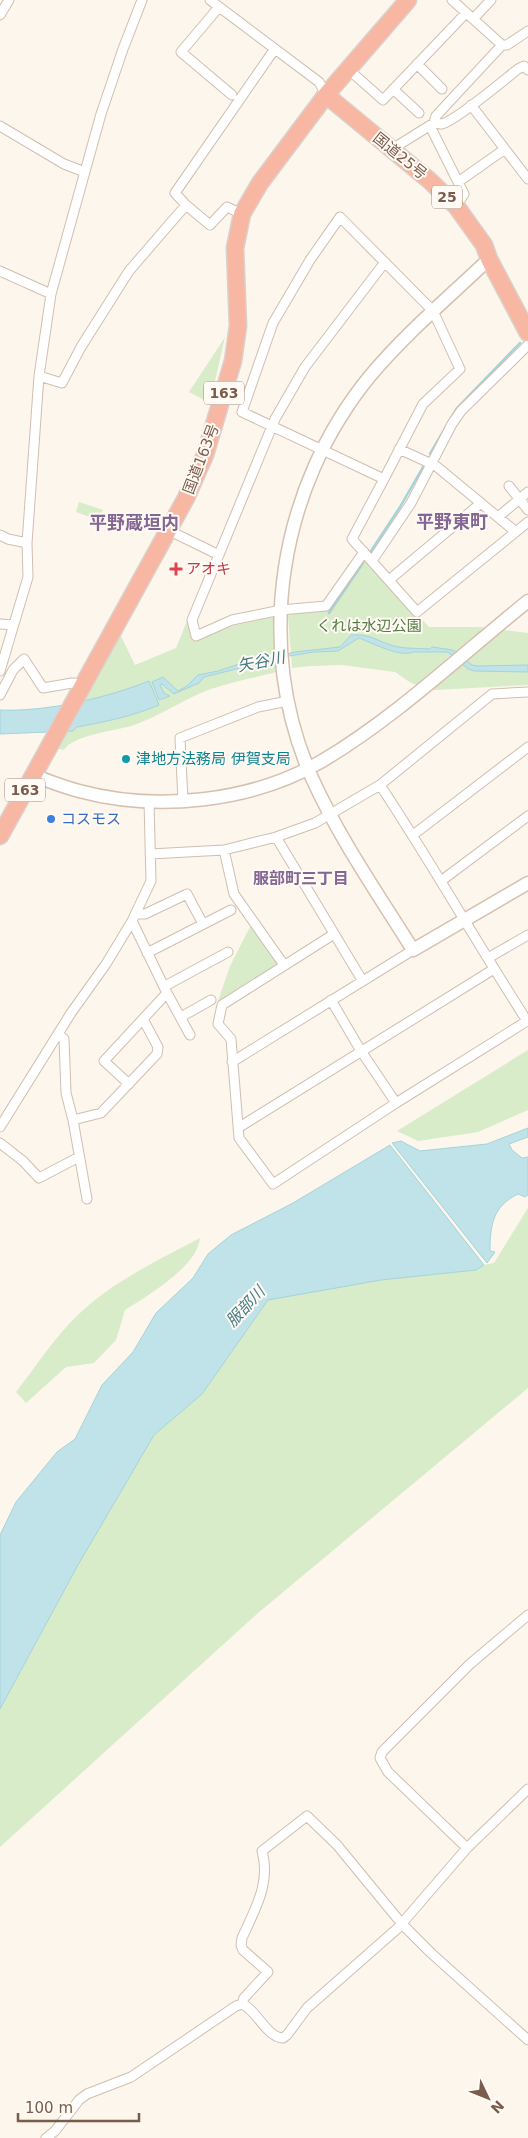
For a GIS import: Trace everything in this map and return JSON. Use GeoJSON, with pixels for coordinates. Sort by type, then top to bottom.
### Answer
{"type":"FeatureCollection","features":[{"type":"Feature","properties":{"kind":"highway"},"geometry":{"type":"LineString","coordinates":[[326,95],[408,0]]}},
{"type":"Feature","properties":{"kind":"highway","name":"国道25号"},"geometry":{"type":"LineString","coordinates":[[326,95],[430,180],[456,206],[484,244],[489,259],[528,333]]}},
{"type":"Feature","properties":{"kind":"highway","name":"国道163号"},"geometry":{"type":"LineString","coordinates":[[0,836],[186,498],[205,455],[233,361],[238,326],[235,248],[242,214],[260,183],[326,95]]}},
{"type":"Feature","properties":{"kind":"street"},"geometry":{"type":"LineString","coordinates":[[0,15],[8,0]]}},
{"type":"Feature","properties":{"kind":"street"},"geometry":{"type":"LineString","coordinates":[[0,671],[28,577],[28,543],[39,376],[51,294],[85,172],[123,49],[142,0]]}},
{"type":"Feature","properties":{"kind":"street"},"geometry":{"type":"LineString","coordinates":[[210,0],[319,82],[326,95]]}},
{"type":"Feature","properties":{"kind":"street"},"geometry":{"type":"LineString","coordinates":[[452,0],[502,45]]}},
{"type":"Feature","properties":{"kind":"street"},"geometry":{"type":"LineString","coordinates":[[348,69],[383,100],[417,64],[469,16],[491,0]]}},
{"type":"Feature","properties":{"kind":"street"},"geometry":{"type":"LineString","coordinates":[[219,7],[181,52],[232,94]]}},
{"type":"Feature","properties":{"kind":"street"},"geometry":{"type":"LineString","coordinates":[[392,149],[432,124],[436,116],[502,45],[507,45],[528,31]]}},
{"type":"Feature","properties":{"kind":"street"},"geometry":{"type":"LineString","coordinates":[[242,214],[227,207],[210,225],[175,193],[274,50]]}},
{"type":"Feature","properties":{"kind":"street"},"geometry":{"type":"LineString","coordinates":[[417,64],[442,88]]}},
{"type":"Feature","properties":{"kind":"street"},"geometry":{"type":"LineString","coordinates":[[432,124],[441,124],[471,105],[518,69],[524,66],[528,70]]}},
{"type":"Feature","properties":{"kind":"street"},"geometry":{"type":"LineString","coordinates":[[393,89],[419,112]]}},
{"type":"Feature","properties":{"kind":"street"},"geometry":{"type":"LineString","coordinates":[[471,105],[528,179]]}},
{"type":"Feature","properties":{"kind":"street"},"geometry":{"type":"LineString","coordinates":[[432,124],[464,194],[456,206]]}},
{"type":"Feature","properties":{"kind":"street"},"geometry":{"type":"LineString","coordinates":[[0,126],[64,164],[85,172]]}},
{"type":"Feature","properties":{"kind":"street"},"geometry":{"type":"LineString","coordinates":[[458,182],[505,149]]}},
{"type":"Feature","properties":{"kind":"street"},"geometry":{"type":"LineString","coordinates":[[39,376],[62,383],[81,347],[129,271],[186,205]]}},
{"type":"Feature","properties":{"kind":"street"},"geometry":{"type":"LineString","coordinates":[[384,479],[321,451],[242,412],[273,323],[310,260],[340,217],[433,311],[460,369],[423,404],[384,479],[352,539],[417,612],[528,522]]}},
{"type":"Feature","properties":{"kind":"street"},"geometry":{"type":"LineString","coordinates":[[413,950],[330,814],[308,768],[296,733],[288,701],[283,663],[281,614],[287,554],[300,502],[321,451],[337,422],[369,377],[433,311],[489,259]]}},
{"type":"Feature","properties":{"kind":"street"},"geometry":{"type":"LineString","coordinates":[[364,552],[326,606],[232,620],[196,636],[192,620],[272,427],[305,367],[384,262]]}},
{"type":"Feature","properties":{"kind":"street"},"geometry":{"type":"LineString","coordinates":[[0,270],[51,294]]}},
{"type":"Feature","properties":{"kind":"street"},"geometry":{"type":"LineString","coordinates":[[372,560],[411,503],[452,424],[461,412],[528,345]]}},
{"type":"Feature","properties":{"kind":"street"},"geometry":{"type":"LineString","coordinates":[[400,448],[431,463],[516,532]]}},
{"type":"Feature","properties":{"kind":"street"},"geometry":{"type":"LineString","coordinates":[[509,486],[528,510]]}},
{"type":"Feature","properties":{"kind":"street"},"geometry":{"type":"LineString","coordinates":[[498,517],[528,492]]}},
{"type":"Feature","properties":{"kind":"street"},"geometry":{"type":"LineString","coordinates":[[388,580],[481,504]]}},
{"type":"Feature","properties":{"kind":"street"},"geometry":{"type":"LineString","coordinates":[[168,530],[219,555]]}},
{"type":"Feature","properties":{"kind":"street"},"geometry":{"type":"LineString","coordinates":[[0,536],[28,543]]}},
{"type":"Feature","properties":{"kind":"street"},"geometry":{"type":"LineString","coordinates":[[33,775],[80,791],[149,801],[183,801],[248,790],[308,768],[363,734],[528,601]]}},
{"type":"Feature","properties":{"kind":"street"},"geometry":{"type":"LineString","coordinates":[[0,624],[13,625]]}},
{"type":"Feature","properties":{"kind":"street"},"geometry":{"type":"LineString","coordinates":[[0,695],[13,670],[24,658],[42,688],[72,683],[82,686]]}},
{"type":"Feature","properties":{"kind":"street"},"geometry":{"type":"LineString","coordinates":[[150,854],[224,850],[276,837],[314,823],[380,785],[492,694],[528,692]]}},
{"type":"Feature","properties":{"kind":"street"},"geometry":{"type":"LineString","coordinates":[[183,801],[180,738],[258,707],[288,701]]}},
{"type":"Feature","properties":{"kind":"street"},"geometry":{"type":"LineString","coordinates":[[413,835],[528,748]]}},
{"type":"Feature","properties":{"kind":"street"},"geometry":{"type":"LineString","coordinates":[[334,934],[222,1005],[218,1024],[232,1039],[232,1062],[239,1138],[273,1184],[396,1103],[527,1021],[413,835],[380,785]]}},
{"type":"Feature","properties":{"kind":"street"},"geometry":{"type":"LineString","coordinates":[[0,1127],[134,918],[151,881],[149,801]]}},
{"type":"Feature","properties":{"kind":"street"},"geometry":{"type":"LineString","coordinates":[[441,881],[528,816]]}},
{"type":"Feature","properties":{"kind":"street"},"geometry":{"type":"LineString","coordinates":[[276,837],[362,980]]}},
{"type":"Feature","properties":{"kind":"street"},"geometry":{"type":"LineString","coordinates":[[224,850],[234,894],[284,965]]}},
{"type":"Feature","properties":{"kind":"street"},"geometry":{"type":"LineString","coordinates":[[232,1062],[362,980],[528,883]]}},
{"type":"Feature","properties":{"kind":"street"},"geometry":{"type":"LineString","coordinates":[[134,918],[187,894],[203,924]]}},
{"type":"Feature","properties":{"kind":"street"},"geometry":{"type":"LineString","coordinates":[[147,953],[231,910]]}},
{"type":"Feature","properties":{"kind":"street"},"geometry":{"type":"LineString","coordinates":[[134,918],[147,953],[190,1035]]}},
{"type":"Feature","properties":{"kind":"street"},"geometry":{"type":"LineString","coordinates":[[488,958],[528,935]]}},
{"type":"Feature","properties":{"kind":"street"},"geometry":{"type":"LineString","coordinates":[[129,1084],[104,1061],[143,1019],[166,990],[228,952]]}},
{"type":"Feature","properties":{"kind":"street"},"geometry":{"type":"LineString","coordinates":[[238,1128],[494,969]]}},
{"type":"Feature","properties":{"kind":"street"},"geometry":{"type":"LineString","coordinates":[[181,1017],[211,1000]]}},
{"type":"Feature","properties":{"kind":"street"},"geometry":{"type":"LineString","coordinates":[[331,1000],[361,1051],[396,1103]]}},
{"type":"Feature","properties":{"kind":"street"},"geometry":{"type":"LineString","coordinates":[[73,1120],[101,1113],[156,1054],[158,1047],[143,1019]]}},
{"type":"Feature","properties":{"kind":"street"},"geometry":{"type":"LineString","coordinates":[[58,1034],[64,1040],[66,1093],[73,1120],[87,1199]]}},
{"type":"Feature","properties":{"kind":"street"},"geometry":{"type":"LineString","coordinates":[[0,1143],[23,1161],[39,1178],[79,1157]]}},
{"type":"Feature","properties":{"kind":"street"},"geometry":{"type":"LineString","coordinates":[[467,1848],[388,1772],[380,1758],[382,1752],[470,1664],[528,1615]]}},
{"type":"Feature","properties":{"kind":"street"},"geometry":{"type":"LineString","coordinates":[[242,2004],[251,2010],[277,2037],[283,2038],[307,2008],[402,1924],[467,1848],[528,1789]]}},
{"type":"Feature","properties":{"kind":"street"},"geometry":{"type":"LineString","coordinates":[[242,2004],[244,1998],[268,1972],[243,1950],[241,1945],[242,1938],[264,1886],[266,1868],[262,1850],[307,1816],[338,1846],[402,1924],[431,1953],[528,2040]]}},
{"type":"Feature","properties":{"kind":"street"},"geometry":{"type":"LineString","coordinates":[[46,2138],[55,2131],[79,2100],[87,2094],[131,2077],[236,2006],[242,2004]]}},
{"type":"Feature","properties":{"kind":"green space"},"geometry":{"type":"Polygon","coordinates":[[[225,337],[210,403],[189,392],[225,337]]]}},
{"type":"Feature","properties":{"kind":"green space"},"geometry":{"type":"Polygon","coordinates":[[[79,502],[103,510],[98,520],[76,512],[79,502]]]}},
{"type":"Feature","properties":{"kind":"green space","name":"くれは水辺公園"},"geometry":{"type":"Polygon","coordinates":[[[363,560],[367,561],[429,627],[480,627],[528,633],[528,685],[435,690],[411,683],[395,672],[342,665],[292,668],[288,616],[291,613],[328,611],[363,560]]]}},
{"type":"Feature","properties":{"kind":"green space"},"geometry":{"type":"Polygon","coordinates":[[[277,616],[281,671],[211,689],[131,726],[85,737],[69,745],[64,750],[54,748],[119,632],[135,665],[176,648],[187,621],[193,641],[232,626],[277,616]]]}},
{"type":"Feature","properties":{"kind":"green space"},"geometry":{"type":"Polygon","coordinates":[[[251,925],[277,961],[276,966],[218,1001],[230,966],[251,925]]]}},
{"type":"Feature","properties":{"kind":"green space"},"geometry":{"type":"Polygon","coordinates":[[[528,1050],[528,1110],[478,1132],[418,1141],[397,1131],[528,1050]]]}},
{"type":"Feature","properties":{"kind":"green space"},"geometry":{"type":"Polygon","coordinates":[[[528,1208],[528,1388],[258,1613],[0,1847],[0,1709],[78,1565],[154,1435],[202,1394],[268,1299],[381,1280],[476,1270],[484,1265],[494,1263],[528,1208]]]}},
{"type":"Feature","properties":{"kind":"green space"},"geometry":{"type":"Polygon","coordinates":[[[200,1238],[197,1249],[191,1259],[181,1269],[158,1288],[125,1310],[116,1340],[94,1363],[66,1367],[26,1403],[16,1392],[56,1339],[84,1309],[131,1275],[200,1238]]]}},
{"type":"Feature","properties":{"kind":"water"},"geometry":{"type":"Polygon","coordinates":[[[351,635],[369,637],[398,647],[430,649],[432,647],[453,650],[472,665],[477,666],[528,665],[528,672],[474,671],[468,669],[448,652],[401,653],[359,638],[338,651],[314,652],[246,663],[244,667],[204,677],[199,683],[174,694],[162,684],[160,685],[164,693],[170,696],[159,700],[152,682],[163,677],[178,691],[187,686],[198,675],[218,671],[257,658],[261,660],[295,652],[340,647],[351,635]]]}},
{"type":"Feature","properties":{"kind":"water"},"geometry":{"type":"Polygon","coordinates":[[[149,681],[159,705],[149,709],[77,727],[73,731],[0,734],[0,710],[37,709],[76,703],[149,681]]]}},
{"type":"Feature","properties":{"kind":"water"},"geometry":{"type":"Polygon","coordinates":[[[528,1128],[528,1137],[509,1144],[512,1150],[522,1158],[528,1157],[528,1195],[525,1197],[518,1194],[503,1204],[498,1210],[492,1225],[490,1242],[490,1251],[495,1252],[487,1263],[392,1143],[401,1141],[420,1151],[487,1144],[528,1128]]]}},
{"type":"Feature","properties":{"kind":"water","name":"服部川"},"geometry":{"type":"Polygon","coordinates":[[[390,1145],[484,1265],[476,1270],[381,1280],[268,1300],[202,1394],[154,1435],[78,1565],[0,1709],[0,1535],[16,1502],[57,1452],[75,1439],[102,1385],[133,1352],[156,1313],[193,1278],[208,1254],[231,1235],[293,1203],[390,1145]]]}},
{"type":"Feature","properties":{"kind":"waterway"},"geometry":{"type":"LineString","coordinates":[[430,454],[457,408],[520,343]]}},
{"type":"Feature","properties":{"kind":"waterway"},"geometry":{"type":"LineString","coordinates":[[371,551],[423,467]]}},
{"type":"Feature","properties":{"kind":"waterway"},"geometry":{"type":"LineString","coordinates":[[329,613],[363,563]]}},
{"type":"Feature","properties":{"kind":"place","name":"アオキ"},"geometry":{"type":"Point","coordinates":[176,569]}},
{"type":"Feature","properties":{"kind":"place","name":"津地方法務局 伊賀支局"},"geometry":{"type":"Point","coordinates":[126,759]}},
{"type":"Feature","properties":{"kind":"place","name":"コスモス"},"geometry":{"type":"Point","coordinates":[51,819]}},
{"type":"Feature","properties":{"kind":"district","name":"平野東町"},"geometry":{"type":"Point","coordinates":[452,522]}},
{"type":"Feature","properties":{"kind":"district","name":"平野蔵垣内"},"geometry":{"type":"Point","coordinates":[134,523]}},
{"type":"Feature","properties":{"kind":"district","name":"服部町三丁目"},"geometry":{"type":"Point","coordinates":[301,878]}},
{"type":"Feature","properties":{"kind":"water label","name":"矢谷川"},"geometry":{"type":"Point","coordinates":[261,661]}}]}
